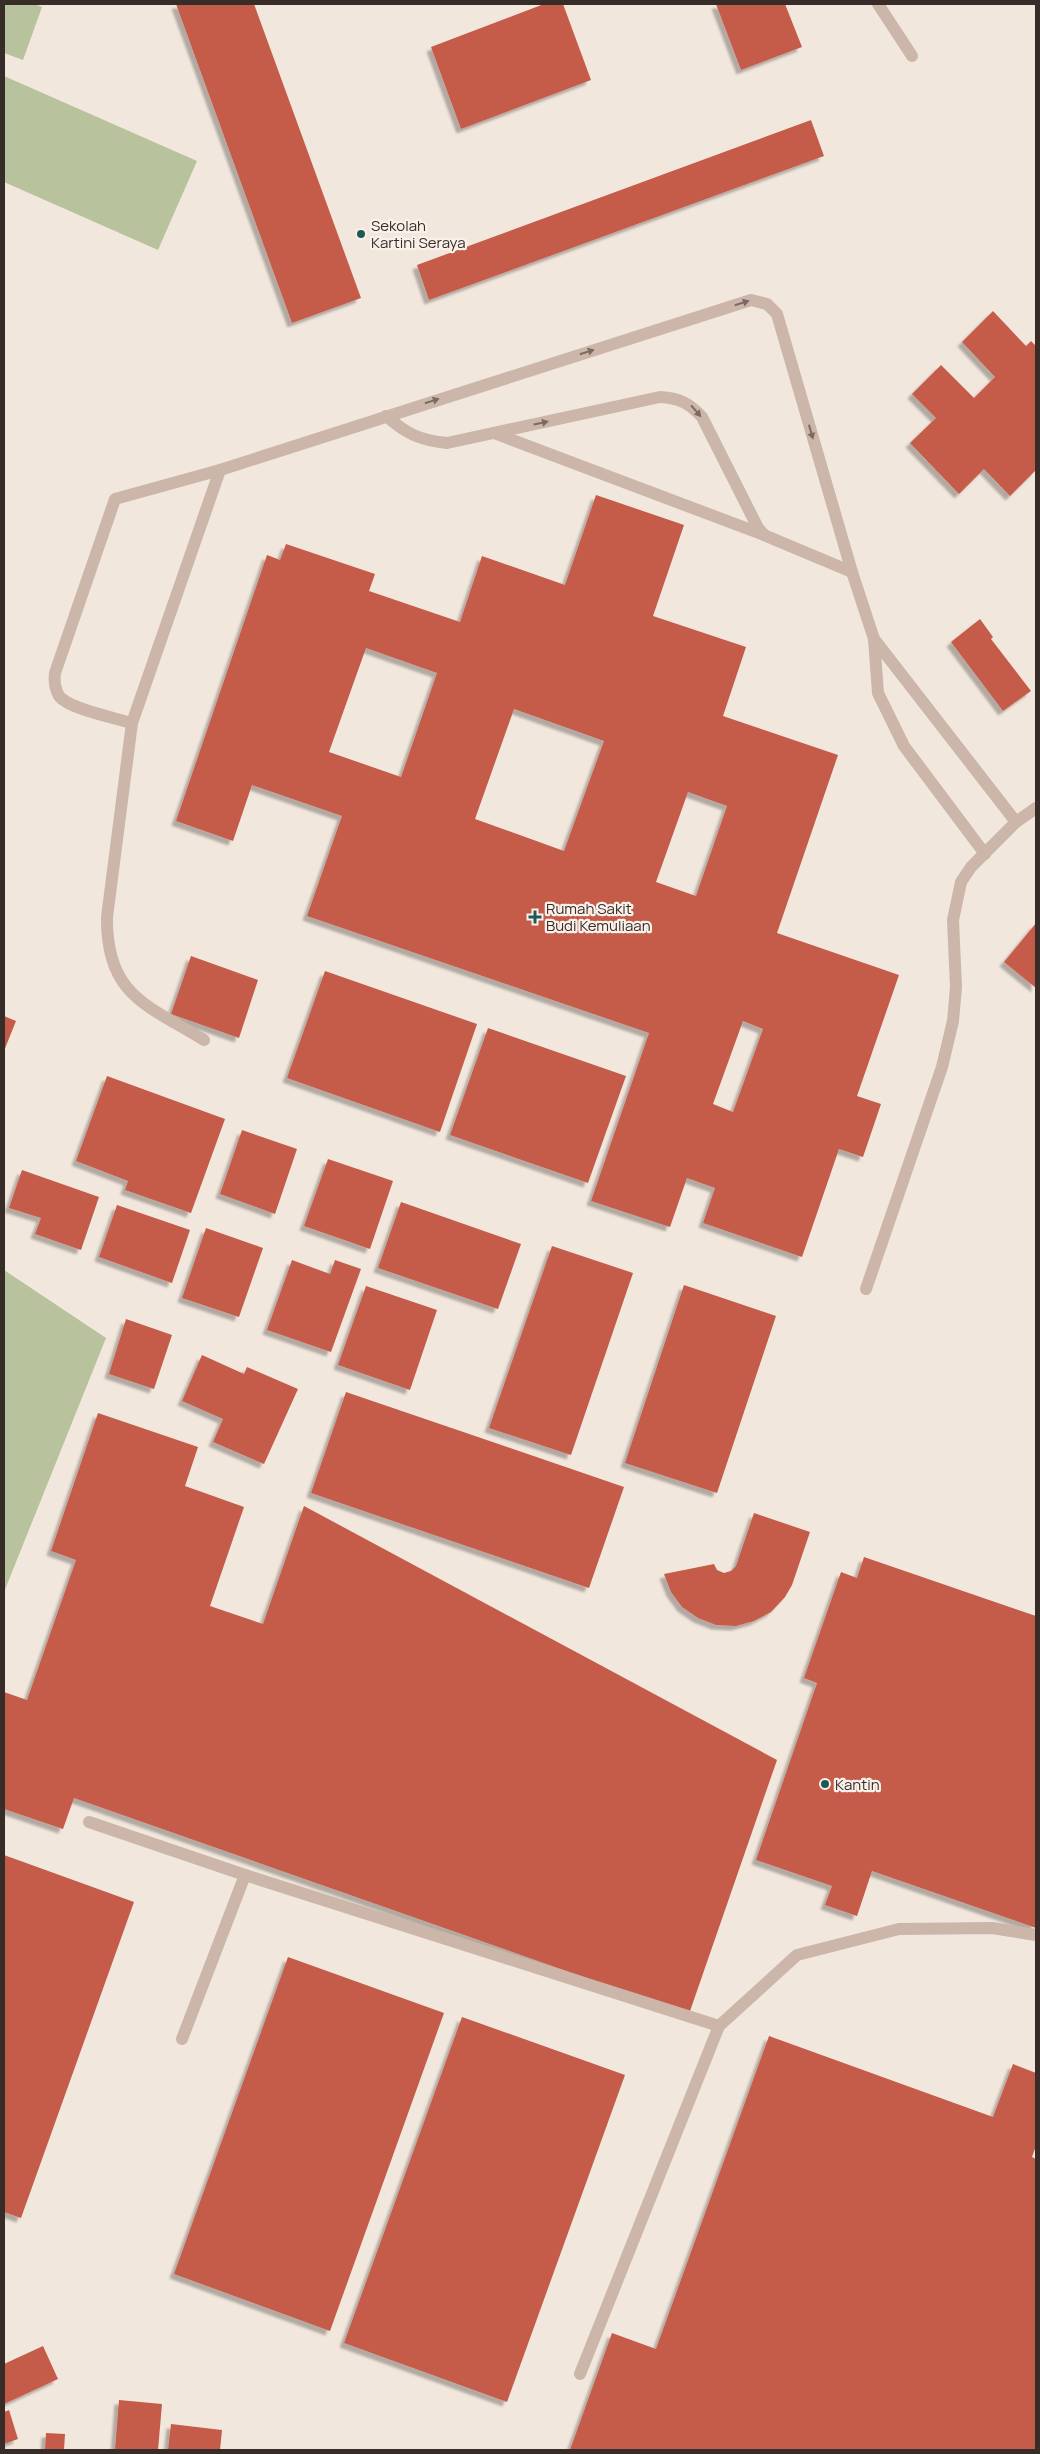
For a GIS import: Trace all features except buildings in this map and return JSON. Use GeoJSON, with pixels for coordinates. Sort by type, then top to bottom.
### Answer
{"type":"FeatureCollection","features":[{"type":"Feature","properties":{"kind":"street"},"geometry":{"type":"LineString","coordinates":[[878,4],[912,56]]}},
{"type":"Feature","properties":{"kind":"street"},"geometry":{"type":"LineString","coordinates":[[132,723],[69,704],[60,696],[54,682],[55,673],[115,500],[220,470],[751,300],[767,304],[777,314],[852,572],[874,639],[878,693],[904,746],[985,854]]}},
{"type":"Feature","properties":{"kind":"street"},"geometry":{"type":"LineString","coordinates":[[386,416],[406,433],[425,441],[447,443],[660,397],[677,398],[691,405],[702,417],[758,528],[764,535]]}},
{"type":"Feature","properties":{"kind":"street"},"geometry":{"type":"LineString","coordinates":[[494,433],[764,535],[852,572]]}},
{"type":"Feature","properties":{"kind":"street"},"geometry":{"type":"LineString","coordinates":[[204,1040],[134,997],[123,983],[114,965],[107,940],[107,917],[132,723],[220,470]]}},
{"type":"Feature","properties":{"kind":"street"},"geometry":{"type":"LineString","coordinates":[[874,639],[1016,822]]}},
{"type":"Feature","properties":{"kind":"street"},"geometry":{"type":"LineString","coordinates":[[866,1289],[942,1066],[953,1021],[956,986],[953,920],[961,882],[971,867],[1016,822],[1036,808]]}},
{"type":"Feature","properties":{"kind":"street"},"geometry":{"type":"LineString","coordinates":[[89,1822],[245,1875],[720,2026]]}},
{"type":"Feature","properties":{"kind":"street"},"geometry":{"type":"LineString","coordinates":[[182,2039],[245,1875]]}},
{"type":"Feature","properties":{"kind":"street"},"geometry":{"type":"LineString","coordinates":[[580,2374],[720,2026],[797,1955],[899,1928],[992,1928],[1036,1935]]}},
{"type":"Feature","properties":{"kind":"green space"},"geometry":{"type":"Polygon","coordinates":[[[4,4],[34,4],[42,7],[23,60],[4,53],[4,4]]]}},
{"type":"Feature","properties":{"kind":"green space"},"geometry":{"type":"Polygon","coordinates":[[[4,76],[197,161],[158,250],[4,182],[4,76]]]}},
{"type":"Feature","properties":{"kind":"green space"},"geometry":{"type":"Polygon","coordinates":[[[4,1270],[106,1338],[4,1592],[4,1270]]]}},
{"type":"Feature","properties":{"kind":"place","name":"Sekolah Kartini Seraya"},"geometry":{"type":"Point","coordinates":[361,234]}},
{"type":"Feature","properties":{"kind":"place","name":"Rumah Sakit Budi Kemuliaan"},"geometry":{"type":"Point","coordinates":[535,917]}},
{"type":"Feature","properties":{"kind":"place","name":"Kantin"},"geometry":{"type":"Point","coordinates":[825,1784]}}]}
